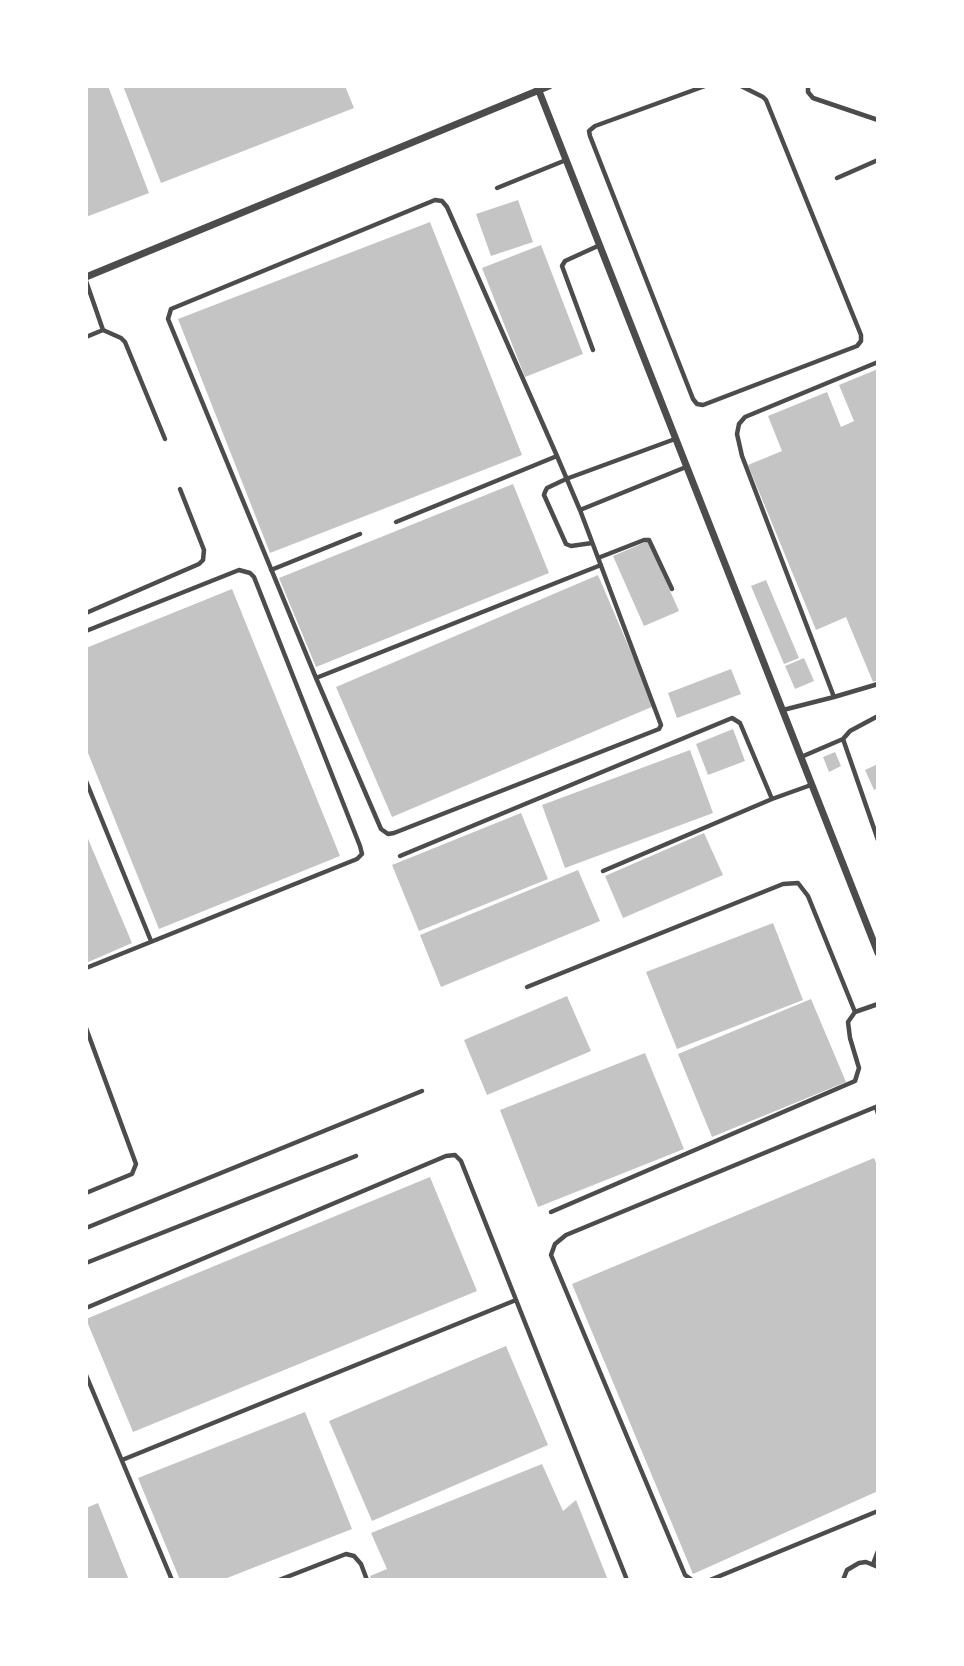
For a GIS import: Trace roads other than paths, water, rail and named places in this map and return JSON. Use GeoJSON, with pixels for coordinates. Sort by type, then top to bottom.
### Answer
{"type":"FeatureCollection","features":[{"type":"Feature","properties":{"kind":"street"},"geometry":{"type":"LineString","coordinates":[[86,280],[538,88],[549,86]]}},
{"type":"Feature","properties":{"kind":"street"},"geometry":{"type":"LineString","coordinates":[[538,88],[878,953]]}},
{"type":"Feature","properties":{"kind":"lane"},"geometry":{"type":"LineString","coordinates":[[705,86],[595,126],[589,131],[693,399],[697,404],[703,405],[857,346],[861,341],[766,100],[741,86]]}},
{"type":"Feature","properties":{"kind":"lane"},"geometry":{"type":"LineString","coordinates":[[808,86],[809,96],[813,98],[878,120]]}},
{"type":"Feature","properties":{"kind":"lane"},"geometry":{"type":"LineString","coordinates":[[497,188],[566,160]]}},
{"type":"Feature","properties":{"kind":"lane"},"geometry":{"type":"LineString","coordinates":[[837,178],[878,160]]}},
{"type":"Feature","properties":{"kind":"lane"},"geometry":{"type":"LineString","coordinates":[[435,200],[442,201],[447,207],[566,479],[662,725],[659,729],[388,834],[381,829],[316,678],[168,319],[169,313],[172,309],[435,200]]}},
{"type":"Feature","properties":{"kind":"lane"},"geometry":{"type":"LineString","coordinates":[[593,350],[562,266],[565,261],[600,245]]}},
{"type":"Feature","properties":{"kind":"lane"},"geometry":{"type":"LineString","coordinates":[[86,280],[103,330]]}},
{"type":"Feature","properties":{"kind":"lane"},"geometry":{"type":"LineString","coordinates":[[86,337],[103,330],[125,342],[165,439]]}},
{"type":"Feature","properties":{"kind":"lane"},"geometry":{"type":"LineString","coordinates":[[834,697],[742,456],[737,434],[739,424],[745,417],[878,362]]}},
{"type":"Feature","properties":{"kind":"lane"},"geometry":{"type":"LineString","coordinates":[[592,543],[566,544],[544,495],[547,488],[676,438]]}},
{"type":"Feature","properties":{"kind":"lane"},"geometry":{"type":"LineString","coordinates":[[396,522],[557,456]]}},
{"type":"Feature","properties":{"kind":"lane"},"geometry":{"type":"LineString","coordinates":[[580,510],[687,467]]}},
{"type":"Feature","properties":{"kind":"lane"},"geometry":{"type":"LineString","coordinates":[[86,613],[199,564],[203,559],[204,550],[180,489]]}},
{"type":"Feature","properties":{"kind":"lane"},"geometry":{"type":"LineString","coordinates":[[271,570],[359,534]]}},
{"type":"Feature","properties":{"kind":"lane"},"geometry":{"type":"LineString","coordinates":[[598,558],[649,540],[672,589]]}},
{"type":"Feature","properties":{"kind":"lane"},"geometry":{"type":"LineString","coordinates":[[316,678],[601,565]]}},
{"type":"Feature","properties":{"kind":"lane"},"geometry":{"type":"LineString","coordinates":[[86,631],[239,570],[250,573],[362,853],[357,859],[86,968]]}},
{"type":"Feature","properties":{"kind":"lane"},"geometry":{"type":"LineString","coordinates":[[783,710],[878,684]]}},
{"type":"Feature","properties":{"kind":"lane"},"geometry":{"type":"LineString","coordinates":[[801,757],[843,739],[850,731],[878,716]]}},
{"type":"Feature","properties":{"kind":"lane"},"geometry":{"type":"LineString","coordinates":[[400,856],[732,718],[740,723],[772,799]]}},
{"type":"Feature","properties":{"kind":"lane"},"geometry":{"type":"LineString","coordinates":[[843,739],[878,841]]}},
{"type":"Feature","properties":{"kind":"lane"},"geometry":{"type":"LineString","coordinates":[[86,781],[151,942]]}},
{"type":"Feature","properties":{"kind":"lane"},"geometry":{"type":"LineString","coordinates":[[603,871],[772,799],[812,785]]}},
{"type":"Feature","properties":{"kind":"lane"},"geometry":{"type":"LineString","coordinates":[[527,987],[783,884],[799,883],[808,896],[855,1012]]}},
{"type":"Feature","properties":{"kind":"lane"},"geometry":{"type":"LineString","coordinates":[[551,1212],[855,1081],[859,1068],[849,1038],[848,1022],[855,1012],[878,1004]]}},
{"type":"Feature","properties":{"kind":"lane"},"geometry":{"type":"LineString","coordinates":[[86,1028],[136,1164],[132,1174],[86,1193]]}},
{"type":"Feature","properties":{"kind":"lane"},"geometry":{"type":"LineString","coordinates":[[86,1228],[422,1091]]}},
{"type":"Feature","properties":{"kind":"lane"},"geometry":{"type":"LineString","coordinates":[[692,1580],[685,1575],[551,1255],[555,1244],[566,1236],[877,1106],[878,1114]]}},
{"type":"Feature","properties":{"kind":"lane"},"geometry":{"type":"LineString","coordinates":[[86,1308],[446,1156],[455,1155],[461,1161],[627,1580]]}},
{"type":"Feature","properties":{"kind":"lane"},"geometry":{"type":"LineString","coordinates":[[86,1263],[356,1156]]}},
{"type":"Feature","properties":{"kind":"lane"},"geometry":{"type":"LineString","coordinates":[[122,1460],[516,1300]]}},
{"type":"Feature","properties":{"kind":"lane"},"geometry":{"type":"LineString","coordinates":[[86,1375],[172,1580]]}},
{"type":"Feature","properties":{"kind":"lane"},"geometry":{"type":"LineString","coordinates":[[710,1580],[878,1511]]}},
{"type":"Feature","properties":{"kind":"lane"},"geometry":{"type":"LineString","coordinates":[[843,1580],[847,1570],[859,1563],[876,1566],[878,1552]]}},
{"type":"Feature","properties":{"kind":"lane"},"geometry":{"type":"LineString","coordinates":[[279,1580],[346,1554],[354,1556],[361,1564],[367,1580]]}}]}
